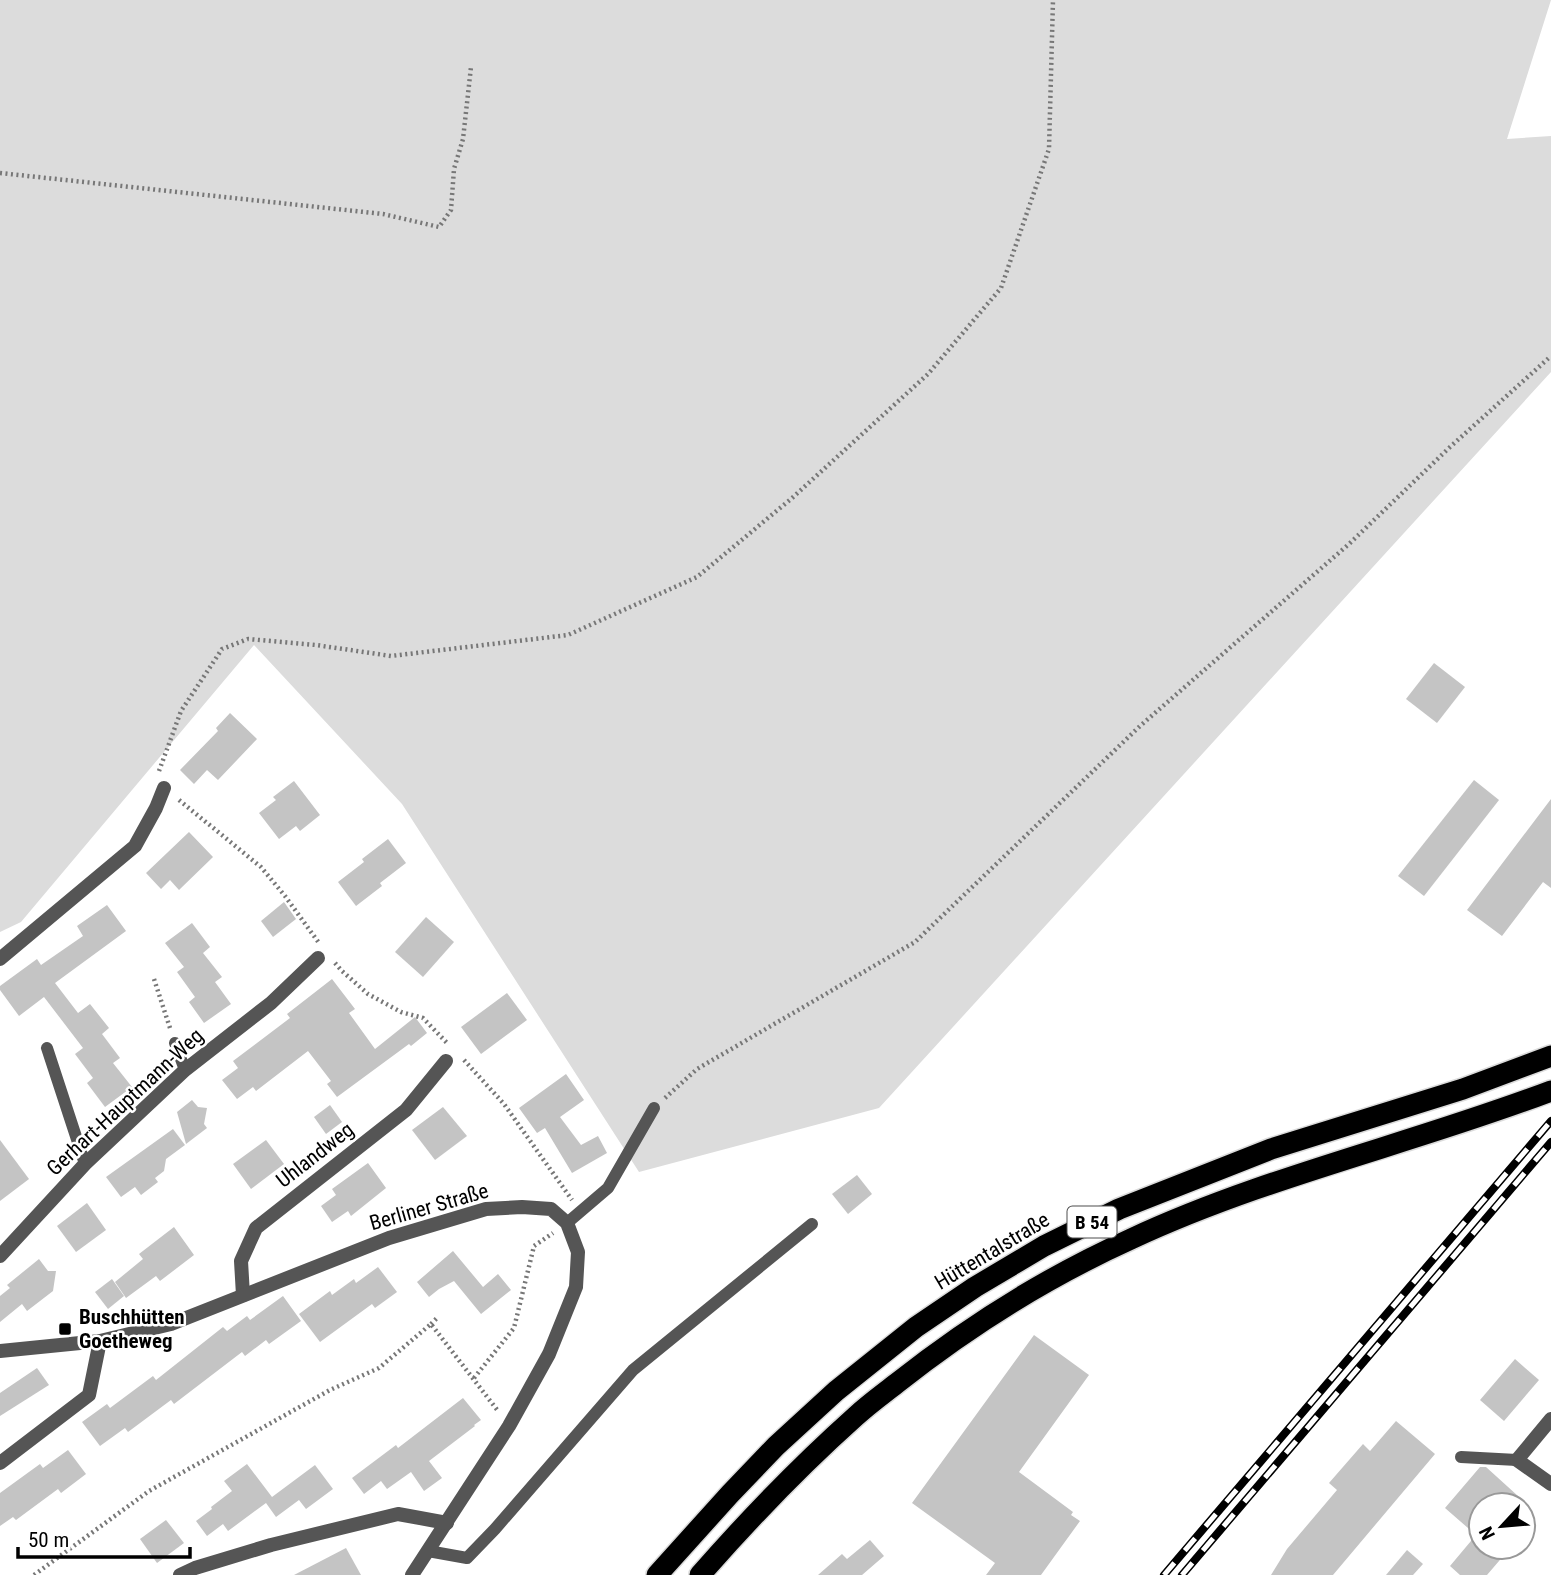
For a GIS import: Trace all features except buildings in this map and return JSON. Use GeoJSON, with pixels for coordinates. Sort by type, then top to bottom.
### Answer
{"type":"FeatureCollection","features":[{"type":"Feature","properties":{"kind":"highway","name":"Hüttentalstraße"},"geometry":{"type":"LineString","coordinates":[[657,1575],[739,1484],[836,1391],[916,1327],[1044,1245],[1119,1209],[1258,1153],[1463,1089],[1551,1056]]}},
{"type":"Feature","properties":{"kind":"highway","name":"B 54"},"geometry":{"type":"LineString","coordinates":[[700,1575],[779,1489],[858,1414],[936,1351],[993,1313],[1132,1238],[1195,1212],[1283,1179],[1473,1119],[1551,1091]]}},
{"type":"Feature","properties":{"kind":"street"},"geometry":{"type":"LineString","coordinates":[[0,959],[135,846],[164,788]]}},
{"type":"Feature","properties":{"kind":"street","name":"Gerhart-Hauptmann-Weg"},"geometry":{"type":"LineString","coordinates":[[0,1256],[85,1164],[184,1070],[271,1003],[318,958]]}},
{"type":"Feature","properties":{"kind":"street","name":"Uhlandweg"},"geometry":{"type":"LineString","coordinates":[[243,1295],[241,1261],[256,1228],[406,1110],[452,1057]]}},
{"type":"Feature","properties":{"kind":"street","name":"Berliner Straße"},"geometry":{"type":"LineString","coordinates":[[0,1351],[100,1340],[171,1324],[389,1238],[486,1209],[551,1209],[567,1223]]}},
{"type":"Feature","properties":{"kind":"street"},"geometry":{"type":"LineString","coordinates":[[412,1575],[509,1426],[549,1354],[576,1287],[578,1252],[567,1223]]}},
{"type":"Feature","properties":{"kind":"street"},"geometry":{"type":"LineString","coordinates":[[0,1463],[89,1395],[100,1340]]}},
{"type":"Feature","properties":{"kind":"street"},"geometry":{"type":"LineString","coordinates":[[1551,1419],[1517,1460],[1551,1484]]}},
{"type":"Feature","properties":{"kind":"street"},"geometry":{"type":"LineString","coordinates":[[180,1575],[271,1545],[398,1514],[447,1523]]}},
{"type":"Feature","properties":{"kind":"lane"},"geometry":{"type":"LineString","coordinates":[[175,1042],[184,1070]]}},
{"type":"Feature","properties":{"kind":"lane"},"geometry":{"type":"LineString","coordinates":[[47,1048],[85,1164]]}},
{"type":"Feature","properties":{"kind":"lane"},"geometry":{"type":"LineString","coordinates":[[567,1223],[608,1188],[654,1108]]}},
{"type":"Feature","properties":{"kind":"lane"},"geometry":{"type":"LineString","coordinates":[[428,1551],[467,1558],[633,1370],[812,1224]]}},
{"type":"Feature","properties":{"kind":"lane"},"geometry":{"type":"LineString","coordinates":[[1461,1457],[1517,1460]]}},
{"type":"Feature","properties":{"kind":"path"},"geometry":{"type":"LineString","coordinates":[[159,769],[181,711],[222,649],[248,639],[391,656],[568,635],[697,577],[791,499],[928,373],[1001,288],[1049,149],[1053,0]]}},
{"type":"Feature","properties":{"kind":"path"},"geometry":{"type":"LineString","coordinates":[[0,173],[383,214],[439,227],[451,210],[454,169],[463,139],[471,67]]}},
{"type":"Feature","properties":{"kind":"path"},"geometry":{"type":"LineString","coordinates":[[654,1108],[697,1069],[915,942],[1140,726],[1349,544],[1450,447],[1551,356]]}},
{"type":"Feature","properties":{"kind":"path"},"geometry":{"type":"LineString","coordinates":[[193,812],[261,867],[308,928]]}},
{"type":"Feature","properties":{"kind":"path"},"geometry":{"type":"LineString","coordinates":[[342,971],[368,994],[401,1012],[423,1018],[449,1044]]}},
{"type":"Feature","properties":{"kind":"path"},"geometry":{"type":"LineString","coordinates":[[154,979],[175,1042]]}},
{"type":"Feature","properties":{"kind":"path"},"geometry":{"type":"LineString","coordinates":[[452,1057],[504,1104],[581,1212]]}},
{"type":"Feature","properties":{"kind":"path"},"geometry":{"type":"LineString","coordinates":[[474,1378],[514,1328],[534,1246],[567,1223]]}},
{"type":"Feature","properties":{"kind":"path"},"geometry":{"type":"LineString","coordinates":[[34,1575],[149,1491],[330,1390],[379,1368],[438,1317]]}},
{"type":"Feature","properties":{"kind":"path"},"geometry":{"type":"LineString","coordinates":[[431,1324],[509,1426]]}},
{"type":"Feature","properties":{"kind":"shaded area"},"geometry":{"type":"Polygon","coordinates":[[[0,0],[1551,0],[1507,139],[1551,136],[1551,372],[879,1108],[639,1172],[402,804],[254,645],[21,922],[0,932],[0,0]]]}},
{"type":"Feature","properties":{"kind":"railway"},"geometry":{"type":"LineString","coordinates":[[1164,1575],[1551,1121]]}},
{"type":"Feature","properties":{"kind":"railway"},"geometry":{"type":"LineString","coordinates":[[1182,1575],[1551,1142]]}},
{"type":"Feature","properties":{"kind":"place","name":"Buschhütten Goetheweg"},"geometry":{"type":"Point","coordinates":[65,1329]}}]}
